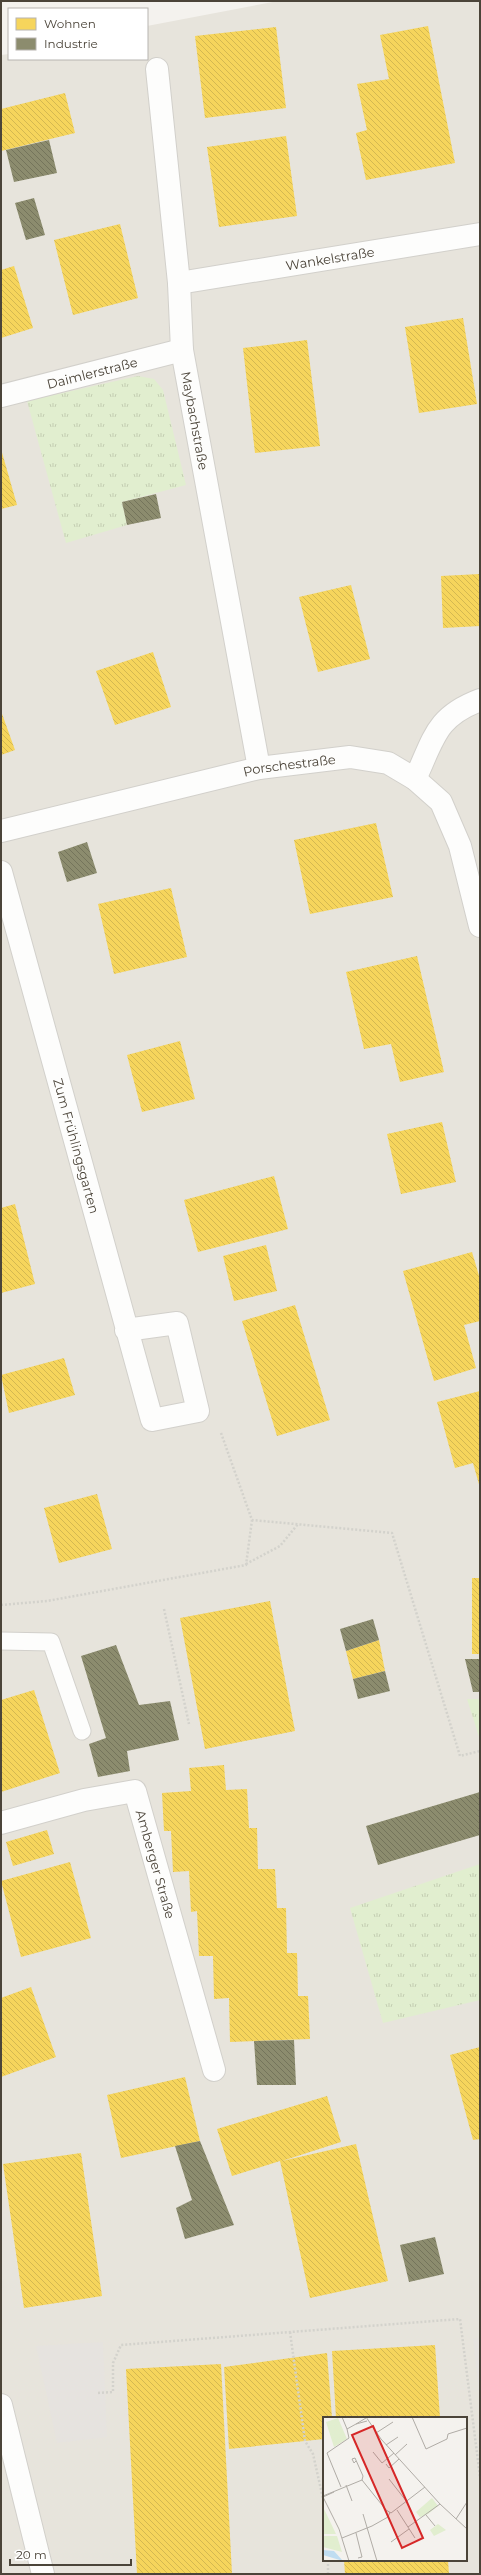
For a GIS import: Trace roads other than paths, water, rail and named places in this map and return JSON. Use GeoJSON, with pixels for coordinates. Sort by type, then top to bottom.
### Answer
{"type":"FeatureCollection","features":[{"type":"Feature","properties":{"kind":"street","name":"Maybachstraße"},"geometry":{"type":"LineString","coordinates":[[157,69],[179,283],[182,350],[260,768]]}},
{"type":"Feature","properties":{"kind":"street","name":"Wankelstraße"},"geometry":{"type":"LineString","coordinates":[[179,283],[480,234]]}},
{"type":"Feature","properties":{"kind":"street","name":"Daimlerstraße"},"geometry":{"type":"LineString","coordinates":[[1,396],[182,350]]}},
{"type":"Feature","properties":{"kind":"street"},"geometry":{"type":"LineString","coordinates":[[415,779],[441,723],[462,707],[480,700]]}},
{"type":"Feature","properties":{"kind":"street","name":"Porschestraße"},"geometry":{"type":"LineString","coordinates":[[1,831],[260,768],[350,757],[388,763],[415,779],[441,802],[460,846],[480,926]]}},
{"type":"Feature","properties":{"kind":"street","name":"Zum Frühlingsgarten"},"geometry":{"type":"LineString","coordinates":[[1,872],[126,1330],[152,1420],[198,1411],[177,1322],[126,1330]]}},
{"type":"Feature","properties":{"kind":"street","name":"Amberger Straße"},"geometry":{"type":"LineString","coordinates":[[1,1823],[84,1800],[135,1791],[214,2070]]}},
{"type":"Feature","properties":{"kind":"street"},"geometry":{"type":"LineString","coordinates":[[2,2414],[43,2574]]}},
{"type":"Feature","properties":{"kind":"lane"},"geometry":{"type":"LineString","coordinates":[[1,1641],[51,1642],[82,1731]]}}]}
